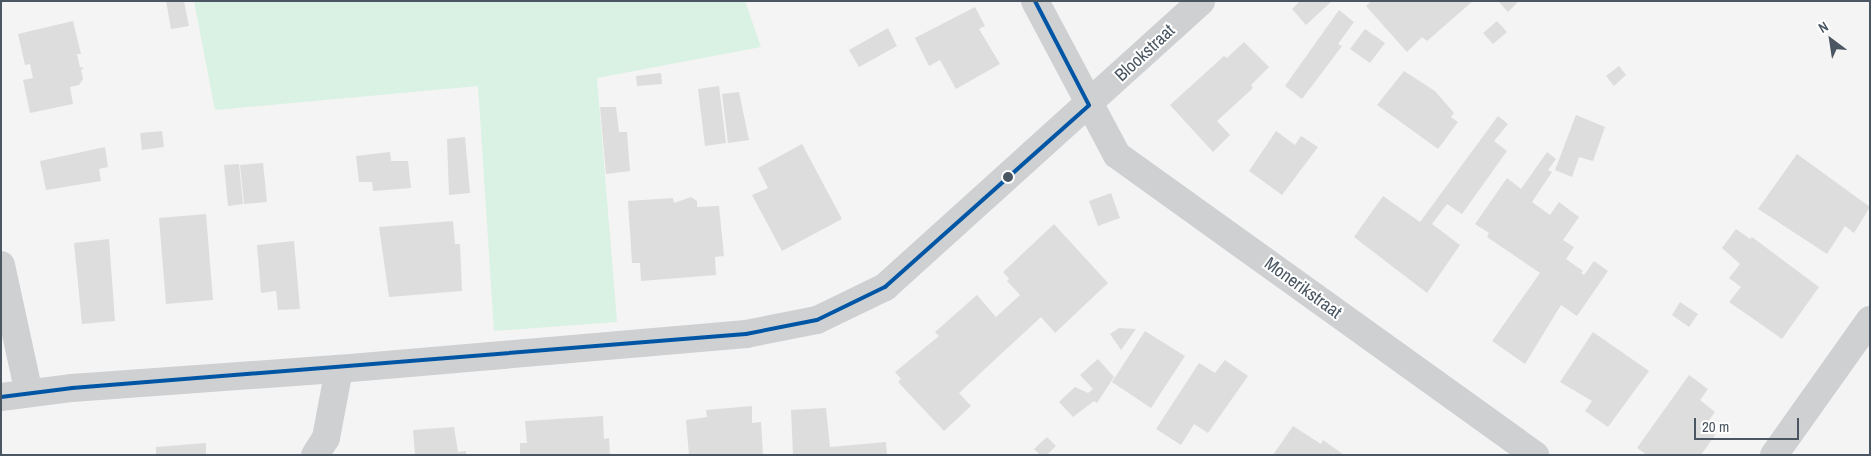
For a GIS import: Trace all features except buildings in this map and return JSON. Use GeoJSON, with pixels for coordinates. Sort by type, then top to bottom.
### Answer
{"type":"FeatureCollection","features":[{"type":"Feature","properties":{"kind":"street","name":"Monerikstraat"},"geometry":{"type":"LineString","coordinates":[[1035,1],[1117,155],[1535,455]]}},
{"type":"Feature","properties":{"kind":"street","name":"Blookstraat"},"geometry":{"type":"LineString","coordinates":[[1,397],[29,393],[339,369],[746,334],[817,320],[884,287],[1089,105],[1201,1]]}},
{"type":"Feature","properties":{"kind":"street"},"geometry":{"type":"LineString","coordinates":[[1,265],[29,393]]}},
{"type":"Feature","properties":{"kind":"street"},"geometry":{"type":"LineString","coordinates":[[1774,455],[1870,320]]}},
{"type":"Feature","properties":{"kind":"street"},"geometry":{"type":"LineString","coordinates":[[315,455],[326,438],[339,369]]}},
{"type":"Feature","properties":{"kind":"green space"},"geometry":{"type":"Polygon","coordinates":[[[194,1],[745,1],[761,47],[597,78],[617,322],[494,331],[478,86],[215,110],[194,1]]]}},
{"type":"Feature","properties":{"kind":"transit line"},"geometry":{"type":"LineString","coordinates":[[1035,1],[1089,105]]}},
{"type":"Feature","properties":{"kind":"transit line"},"geometry":{"type":"LineString","coordinates":[[1,397],[72,388],[746,334],[817,320],[885,287],[1089,105]]}}]}
